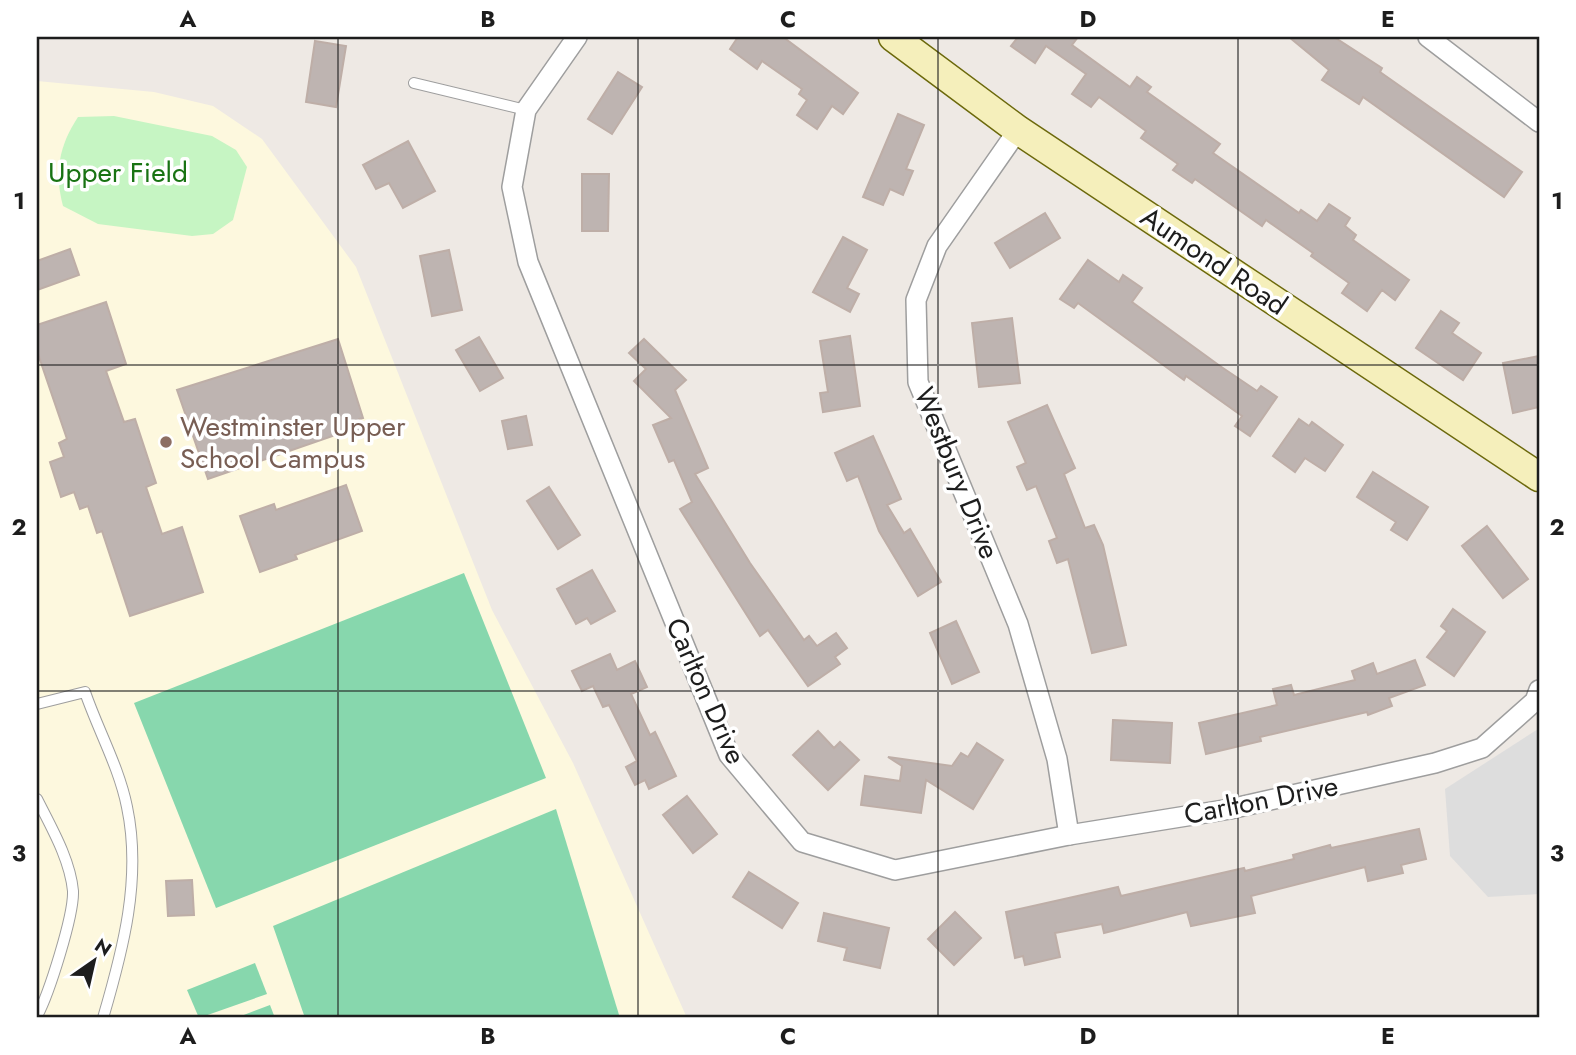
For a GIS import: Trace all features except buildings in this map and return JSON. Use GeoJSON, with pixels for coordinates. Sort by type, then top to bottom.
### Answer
{"type":"FeatureCollection","features":[{"type":"Feature","properties":{"kind":"street","name":"Carlton Drive"},"geometry":{"type":"LineString","coordinates":[[577,37],[526,110],[512,187],[528,262],[729,755],[802,842],[895,870],[1069,835],[1230,809],[1482,748],[1535,701],[1539,690]]}},
{"type":"Feature","properties":{"kind":"street","name":"Aumond Road"},"geometry":{"type":"LineString","coordinates":[[894,37],[1018,130],[1539,477]]}},
{"type":"Feature","properties":{"kind":"street"},"geometry":{"type":"LineString","coordinates":[[1428,37],[1539,122]]}},
{"type":"Feature","properties":{"kind":"street","name":"Westbury Drive"},"geometry":{"type":"LineString","coordinates":[[1018,130],[937,246],[916,300],[918,382],[1018,624],[1057,759],[1069,835]]}},
{"type":"Feature","properties":{"kind":"lane"},"geometry":{"type":"LineString","coordinates":[[414,83],[526,110]]}},
{"type":"Feature","properties":{"kind":"lane"},"geometry":{"type":"LineString","coordinates":[[37,704],[85,692],[116,768],[127,808],[133,876],[122,952],[103,1018]]}},
{"type":"Feature","properties":{"kind":"lane"},"geometry":{"type":"LineString","coordinates":[[37,799],[59,841],[73,891],[67,926],[37,1016]]}},
{"type":"Feature","properties":{"kind":"shaded area"},"geometry":{"type":"Polygon","coordinates":[[[37,81],[154,92],[213,106],[262,139],[356,267],[492,610],[573,763],[687,1018],[37,1018],[37,81]]]}},
{"type":"Feature","properties":{"kind":"shaded area"},"geometry":{"type":"Polygon","coordinates":[[[1538,729],[1539,894],[1488,897],[1450,856],[1445,789],[1538,729]]]}},
{"type":"Feature","properties":{"kind":"green space","name":"Upper Field"},"geometry":{"type":"Polygon","coordinates":[[[114,116],[212,136],[236,150],[247,167],[233,220],[213,234],[192,236],[98,224],[63,206],[59,171],[66,138],[78,117],[114,116]]]}},
{"type":"Feature","properties":{"kind":"green space"},"geometry":{"type":"Polygon","coordinates":[[[464,573],[546,778],[216,908],[134,703],[464,573]]]}},
{"type":"Feature","properties":{"kind":"green space"},"geometry":{"type":"Polygon","coordinates":[[[556,809],[620,1018],[305,1018],[273,926],[556,809]]]}},
{"type":"Feature","properties":{"kind":"green space"},"geometry":{"type":"Polygon","coordinates":[[[255,963],[267,994],[199,1018],[187,990],[255,963]]]}},
{"type":"Feature","properties":{"kind":"green space"},"geometry":{"type":"Polygon","coordinates":[[[270,1005],[275,1018],[236,1018],[270,1005]]]}},
{"type":"Feature","properties":{"kind":"place","name":"Westminster Upper School Campus"},"geometry":{"type":"Point","coordinates":[166,442]}}]}
